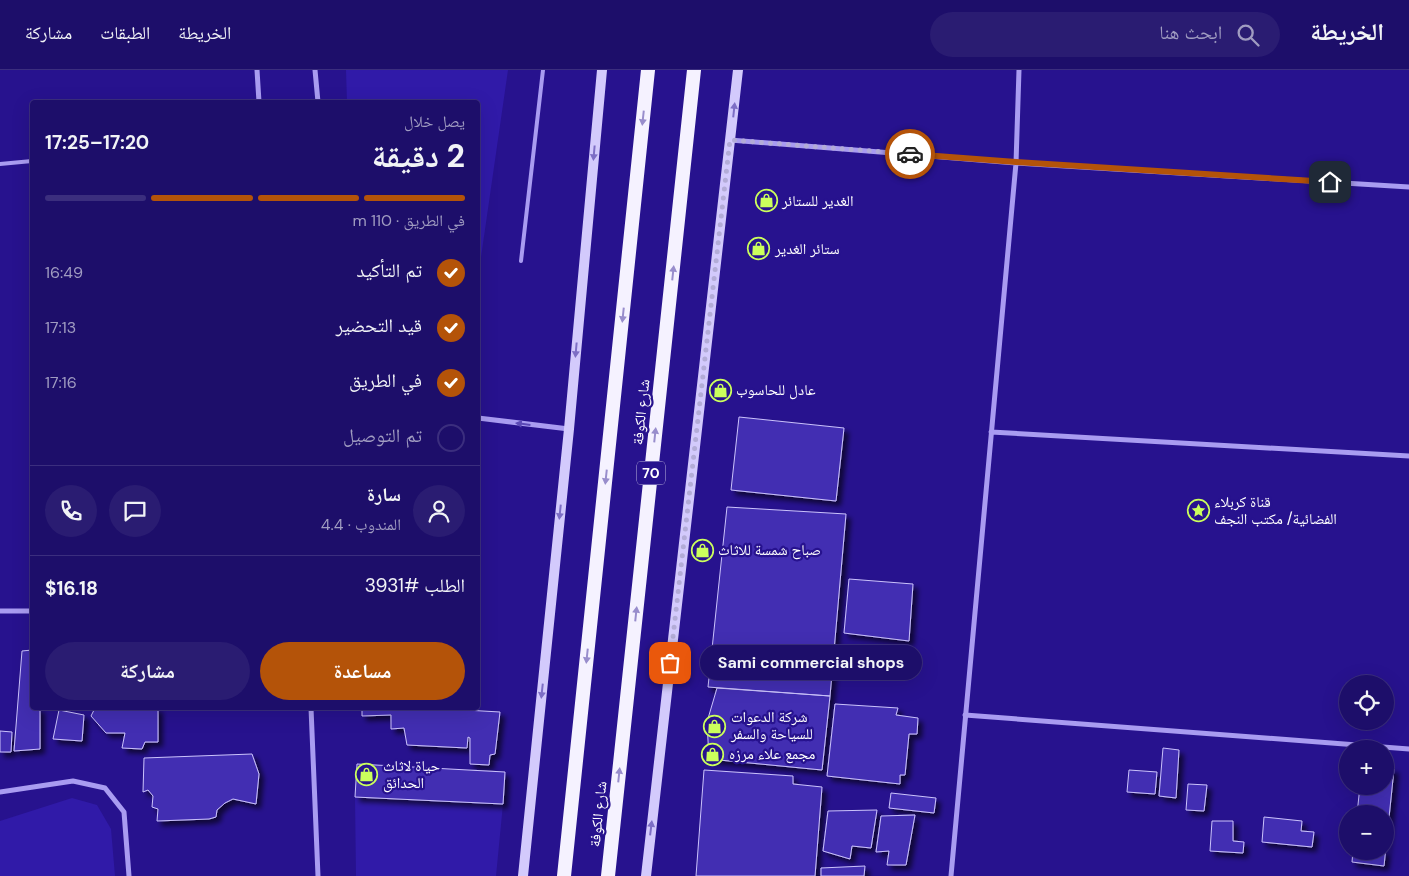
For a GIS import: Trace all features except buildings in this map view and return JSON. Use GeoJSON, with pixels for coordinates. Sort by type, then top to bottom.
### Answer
{"type":"FeatureCollection","features":[{"type":"Feature","properties":{"kind":"highway","name":"شارع الكوفة"},"geometry":{"type":"LineString","coordinates":[[564,876],[648,70]]}},
{"type":"Feature","properties":{"kind":"highway","name":"شارع الكوفة"},"geometry":{"type":"LineString","coordinates":[[608,876],[694,70]]}},
{"type":"Feature","properties":{"kind":"main road"},"geometry":{"type":"LineString","coordinates":[[523,876],[569,429],[602,70]]}},
{"type":"Feature","properties":{"kind":"main road"},"geometry":{"type":"LineString","coordinates":[[646,876],[738,70]]}},
{"type":"Feature","properties":{"kind":"street"},"geometry":{"type":"LineString","coordinates":[[257,70],[259,100]]}},
{"type":"Feature","properties":{"kind":"street"},"geometry":{"type":"LineString","coordinates":[[315,70],[318,100]]}},
{"type":"Feature","properties":{"kind":"street"},"geometry":{"type":"LineString","coordinates":[[951,876],[1016,162],[1019,70]]}},
{"type":"Feature","properties":{"kind":"street"},"geometry":{"type":"LineString","coordinates":[[730,140],[1016,162],[1409,187]]}},
{"type":"Feature","properties":{"kind":"street"},"geometry":{"type":"LineString","coordinates":[[480,418],[569,429]]}},
{"type":"Feature","properties":{"kind":"street"},"geometry":{"type":"LineString","coordinates":[[991,432],[1409,456]]}},
{"type":"Feature","properties":{"kind":"street"},"geometry":{"type":"LineString","coordinates":[[0,611],[30,611]]}},
{"type":"Feature","properties":{"kind":"street"},"geometry":{"type":"LineString","coordinates":[[311,710],[318,876]]}},
{"type":"Feature","properties":{"kind":"street"},"geometry":{"type":"LineString","coordinates":[[965,715],[1409,749]]}},
{"type":"Feature","properties":{"kind":"street"},"geometry":{"type":"LineString","coordinates":[[0,792],[73,781],[105,788],[124,812],[129,876]]}},
{"type":"Feature","properties":{"kind":"lane"},"geometry":{"type":"LineString","coordinates":[[521,261],[543,70]]}},
{"type":"Feature","properties":{"kind":"lane"},"geometry":{"type":"LineString","coordinates":[[0,164],[30,161]]}},
{"type":"Feature","properties":{"kind":"shaded area"},"geometry":{"type":"Polygon","coordinates":[[[346,70],[508,70],[480,264],[480,100],[347,100],[346,70]]]}},
{"type":"Feature","properties":{"kind":"shaded area"},"geometry":{"type":"Polygon","coordinates":[[[355,797],[503,804],[496,876],[356,876],[355,797]]]}},
{"type":"Feature","properties":{"kind":"shaded area"},"geometry":{"type":"Polygon","coordinates":[[[72,798],[97,805],[111,829],[115,876],[0,876],[0,821],[72,798]]]}},
{"type":"Feature","properties":{"kind":"way so far"},"geometry":{"type":"LineString","coordinates":[[670,663],[730,140],[910,154]]}},
{"type":"Feature","properties":{"kind":"place","name":"الغدير للستائر"},"geometry":{"type":"Point","coordinates":[766,201]}},
{"type":"Feature","properties":{"kind":"place","name":"ستائر الغدير"},"geometry":{"type":"Point","coordinates":[759,249]}},
{"type":"Feature","properties":{"kind":"place","name":"عادل للحاسوب"},"geometry":{"type":"Point","coordinates":[720,390]}},
{"type":"Feature","properties":{"kind":"place","name":"قناة كربلاء الفضائية/ مكتب النجف"},"geometry":{"type":"Point","coordinates":[1198,511]}},
{"type":"Feature","properties":{"kind":"place","name":"صباح شمسة للاثاث"},"geometry":{"type":"Point","coordinates":[702,550]}},
{"type":"Feature","properties":{"kind":"place","name":"Sami commercial shops"},"geometry":{"type":"Point","coordinates":[670,663]}},
{"type":"Feature","properties":{"kind":"place","name":"شركة الدعوات للسياحة والسفر"},"geometry":{"type":"Point","coordinates":[715,726]}},
{"type":"Feature","properties":{"kind":"place","name":"مجمع علاء مرزه"},"geometry":{"type":"Point","coordinates":[713,754]}},
{"type":"Feature","properties":{"kind":"place","name":"حياة لاثاث الحدائق"},"geometry":{"type":"Point","coordinates":[367,775]}},
{"type":"Feature","properties":{"kind":"route"},"geometry":{"type":"LineString","coordinates":[[910,154],[1330,182]]}}]}
